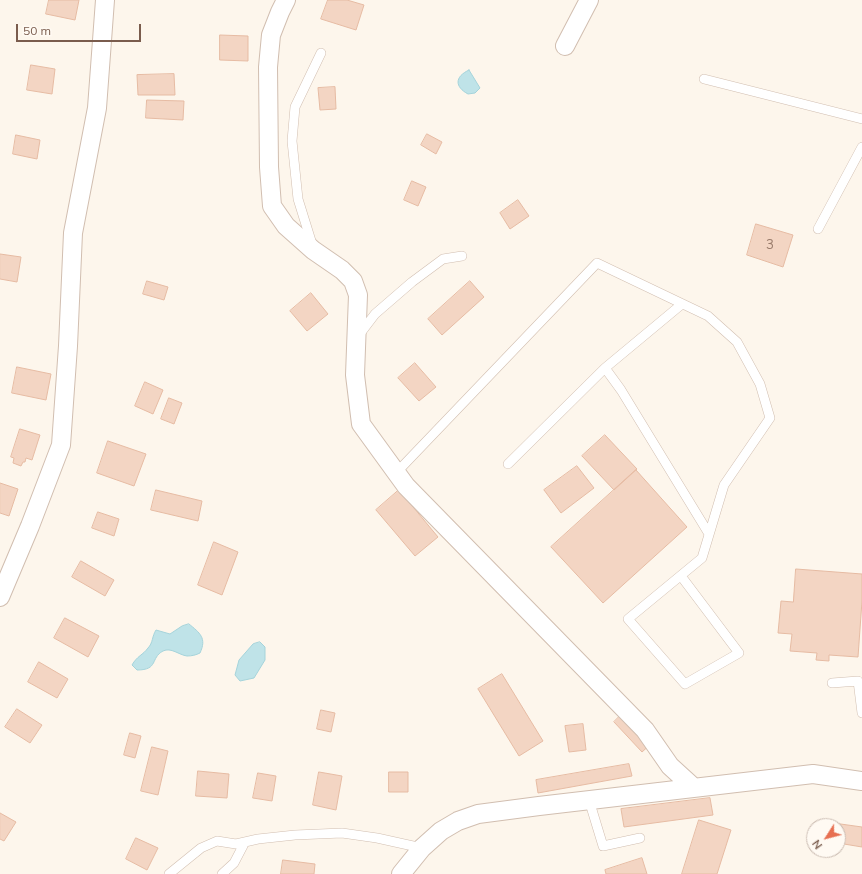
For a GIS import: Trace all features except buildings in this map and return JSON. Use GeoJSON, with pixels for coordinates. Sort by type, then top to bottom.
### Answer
{"type":"FeatureCollection","features":[{"type":"Feature","properties":{"kind":"street"},"geometry":{"type":"LineString","coordinates":[[0,597],[30,526],[61,444],[68,346],[73,233],[98,108],[105,0]]}},
{"type":"Feature","properties":{"kind":"street"},"geometry":{"type":"LineString","coordinates":[[286,0],[271,35],[268,67],[269,167],[272,206],[286,226],[313,250],[342,270],[354,281],[358,295],[355,376],[361,424],[406,486],[645,730],[670,766],[693,787]]}},
{"type":"Feature","properties":{"kind":"street"},"geometry":{"type":"LineString","coordinates":[[565,46],[589,0]]}},
{"type":"Feature","properties":{"kind":"street"},"geometry":{"type":"LineString","coordinates":[[401,874],[422,848],[441,831],[458,821],[478,814],[693,787],[813,774],[862,781]]}},
{"type":"Feature","properties":{"kind":"lane"},"geometry":{"type":"LineString","coordinates":[[313,250],[298,199],[292,141],[295,107],[321,53]]}},
{"type":"Feature","properties":{"kind":"lane"},"geometry":{"type":"LineString","coordinates":[[704,79],[862,119]]}},
{"type":"Feature","properties":{"kind":"lane"},"geometry":{"type":"LineString","coordinates":[[818,229],[862,147]]}},
{"type":"Feature","properties":{"kind":"lane"},"geometry":{"type":"LineString","coordinates":[[356,340],[375,314],[412,282],[443,259],[462,256]]}},
{"type":"Feature","properties":{"kind":"lane"},"geometry":{"type":"LineString","coordinates":[[396,473],[597,263],[708,316],[737,342],[760,384],[770,418],[724,485],[702,558],[628,619],[685,684],[739,653],[681,576]]}},
{"type":"Feature","properties":{"kind":"lane"},"geometry":{"type":"LineString","coordinates":[[508,464],[605,368],[682,304]]}},
{"type":"Feature","properties":{"kind":"lane"},"geometry":{"type":"LineString","coordinates":[[605,368],[621,390],[709,534]]}},
{"type":"Feature","properties":{"kind":"lane"},"geometry":{"type":"LineString","coordinates":[[832,683],[858,681],[862,713]]}},
{"type":"Feature","properties":{"kind":"lane"},"geometry":{"type":"LineString","coordinates":[[589,800],[603,846],[640,838]]}},
{"type":"Feature","properties":{"kind":"lane"},"geometry":{"type":"LineString","coordinates":[[169,874],[201,848],[217,841],[236,844],[258,839],[295,835],[342,833],[378,838],[422,848]]}},
{"type":"Feature","properties":{"kind":"lane"},"geometry":{"type":"LineString","coordinates":[[222,874],[234,863],[246,842]]}},
{"type":"Feature","properties":{"kind":"water"},"geometry":{"type":"Polygon","coordinates":[[[469,70],[480,88],[475,93],[468,94],[461,88],[458,82],[461,76],[469,70]]]}},
{"type":"Feature","properties":{"kind":"water"},"geometry":{"type":"Polygon","coordinates":[[[189,624],[201,636],[203,643],[200,653],[187,656],[166,650],[159,654],[149,668],[137,670],[132,665],[150,646],[156,630],[170,634],[182,626],[189,624]]]}},
{"type":"Feature","properties":{"kind":"water"},"geometry":{"type":"Polygon","coordinates":[[[260,642],[265,647],[265,660],[254,678],[240,681],[235,675],[239,660],[253,644],[260,642]]]}}]}
